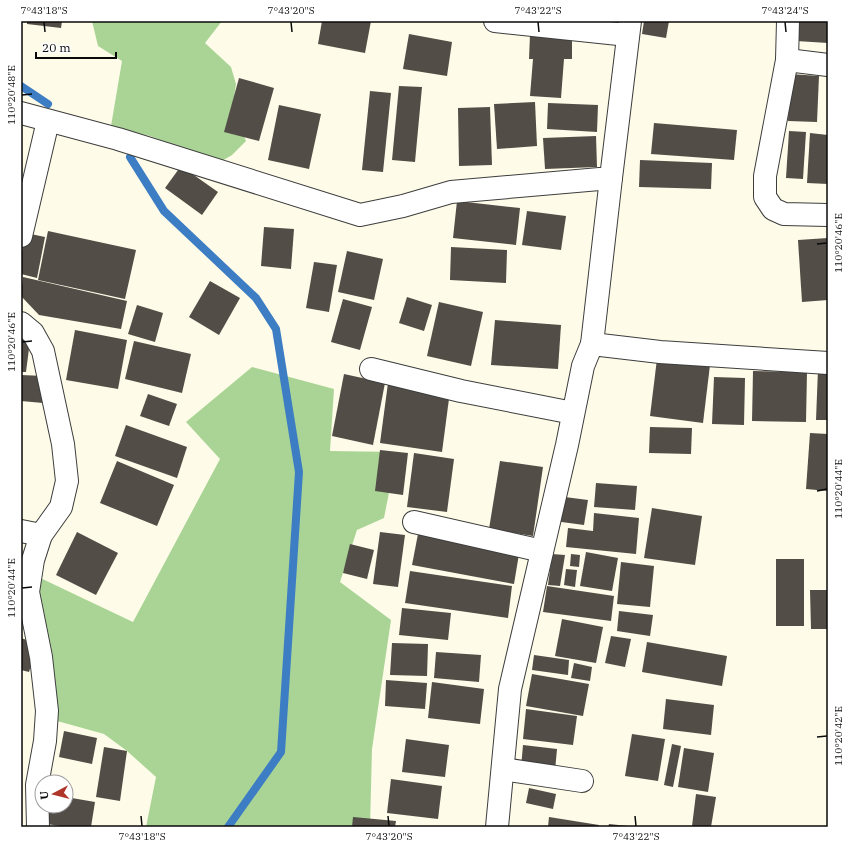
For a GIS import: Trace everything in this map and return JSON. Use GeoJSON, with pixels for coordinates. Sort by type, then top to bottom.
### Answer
{"type":"FeatureCollection","features":[{"type":"Feature","properties":{"kind":"street"},"geometry":{"type":"LineString","coordinates":[[495,21],[629,28],[592,344],[583,366],[510,689],[497,827]]}},
{"type":"Feature","properties":{"kind":"street"},"geometry":{"type":"LineString","coordinates":[[788,21],[787,60],[765,176],[766,196],[773,209],[784,214],[828,215]]}},
{"type":"Feature","properties":{"kind":"street"},"geometry":{"type":"LineString","coordinates":[[787,60],[828,65]]}},
{"type":"Feature","properties":{"kind":"street"},"geometry":{"type":"LineString","coordinates":[[21,113],[118,139],[360,215],[403,206],[451,192],[611,178]]}},
{"type":"Feature","properties":{"kind":"street"},"geometry":{"type":"LineString","coordinates":[[21,236],[48,121]]}},
{"type":"Feature","properties":{"kind":"street"},"geometry":{"type":"LineString","coordinates":[[21,323],[33,333],[43,351],[64,444],[67,480],[60,507],[31,533],[33,560],[25,592],[41,657],[47,711],[45,741],[29,786],[38,827]]}},
{"type":"Feature","properties":{"kind":"street"},"geometry":{"type":"LineString","coordinates":[[592,344],[660,352],[828,363]]}},
{"type":"Feature","properties":{"kind":"street"},"geometry":{"type":"LineString","coordinates":[[371,369],[461,391],[573,413]]}},
{"type":"Feature","properties":{"kind":"street"},"geometry":{"type":"LineString","coordinates":[[414,522],[542,551]]}},
{"type":"Feature","properties":{"kind":"street"},"geometry":{"type":"LineString","coordinates":[[503,769],[582,781]]}},
{"type":"Feature","properties":{"kind":"green space"},"geometry":{"type":"Polygon","coordinates":[[[92,21],[222,21],[205,43],[231,67],[236,84],[232,110],[246,141],[232,155],[220,162],[150,136],[111,126],[122,61],[98,46],[92,21]]]}},
{"type":"Feature","properties":{"kind":"green space"},"geometry":{"type":"Polygon","coordinates":[[[252,367],[334,389],[330,451],[397,452],[384,518],[357,530],[340,582],[391,620],[372,749],[370,827],[146,827],[156,777],[127,751],[104,734],[50,719],[34,575],[133,622],[220,459],[186,422],[252,367]]]}},
{"type":"Feature","properties":{"kind":"building"},"geometry":{"type":"Polygon","coordinates":[[[27,21],[62,21],[61,28],[27,24],[27,21]]]}},
{"type":"Feature","properties":{"kind":"building"},"geometry":{"type":"Polygon","coordinates":[[[322,21],[371,21],[365,53],[318,44],[322,21]]]}},
{"type":"Feature","properties":{"kind":"building"},"geometry":{"type":"Polygon","coordinates":[[[644,21],[669,21],[666,38],[642,34],[644,21]]]}},
{"type":"Feature","properties":{"kind":"building"},"geometry":{"type":"Polygon","coordinates":[[[797,21],[828,21],[828,43],[796,41],[797,21]]]}},
{"type":"Feature","properties":{"kind":"building"},"geometry":{"type":"Polygon","coordinates":[[[409,34],[452,42],[447,76],[403,69],[409,34]]]}},
{"type":"Feature","properties":{"kind":"building"},"geometry":{"type":"Polygon","coordinates":[[[530,35],[572,35],[572,59],[564,59],[561,98],[530,96],[533,59],[529,59],[530,35]]]}},
{"type":"Feature","properties":{"kind":"building"},"geometry":{"type":"Polygon","coordinates":[[[790,74],[819,76],[817,122],[788,121],[790,74]]]}},
{"type":"Feature","properties":{"kind":"building"},"geometry":{"type":"Polygon","coordinates":[[[239,78],[274,88],[259,141],[224,132],[239,78]]]}},
{"type":"Feature","properties":{"kind":"building"},"geometry":{"type":"Polygon","coordinates":[[[399,86],[422,87],[415,162],[392,160],[399,86]]]}},
{"type":"Feature","properties":{"kind":"building"},"geometry":{"type":"Polygon","coordinates":[[[370,91],[391,93],[383,172],[362,170],[370,91]]]}},
{"type":"Feature","properties":{"kind":"building"},"geometry":{"type":"Polygon","coordinates":[[[535,102],[537,146],[497,149],[494,104],[535,102]]]}},
{"type":"Feature","properties":{"kind":"building"},"geometry":{"type":"Polygon","coordinates":[[[548,103],[598,105],[597,132],[547,129],[548,103]]]}},
{"type":"Feature","properties":{"kind":"building"},"geometry":{"type":"Polygon","coordinates":[[[279,105],[321,114],[309,169],[268,160],[279,105]]]}},
{"type":"Feature","properties":{"kind":"building"},"geometry":{"type":"Polygon","coordinates":[[[490,107],[492,165],[459,166],[458,108],[490,107]]]}},
{"type":"Feature","properties":{"kind":"building"},"geometry":{"type":"Polygon","coordinates":[[[654,123],[737,130],[734,160],[651,154],[654,123]]]}},
{"type":"Feature","properties":{"kind":"building"},"geometry":{"type":"Polygon","coordinates":[[[789,131],[806,132],[803,179],[786,178],[789,131]]]}},
{"type":"Feature","properties":{"kind":"building"},"geometry":{"type":"Polygon","coordinates":[[[810,133],[828,135],[828,184],[807,183],[810,133]]]}},
{"type":"Feature","properties":{"kind":"building"},"geometry":{"type":"Polygon","coordinates":[[[596,136],[597,167],[545,169],[543,138],[596,136]]]}},
{"type":"Feature","properties":{"kind":"building"},"geometry":{"type":"Polygon","coordinates":[[[640,160],[712,163],[711,189],[639,187],[640,160]]]}},
{"type":"Feature","properties":{"kind":"building"},"geometry":{"type":"Polygon","coordinates":[[[181,166],[218,192],[202,215],[165,188],[181,166]]]}},
{"type":"Feature","properties":{"kind":"building"},"geometry":{"type":"Polygon","coordinates":[[[457,201],[520,208],[516,245],[453,238],[457,201]]]}},
{"type":"Feature","properties":{"kind":"building"},"geometry":{"type":"Polygon","coordinates":[[[527,211],[566,216],[561,250],[522,245],[527,211]]]}},
{"type":"Feature","properties":{"kind":"building"},"geometry":{"type":"Polygon","coordinates":[[[264,227],[294,229],[291,269],[261,266],[264,227]]]}},
{"type":"Feature","properties":{"kind":"building"},"geometry":{"type":"Polygon","coordinates":[[[48,231],[136,250],[125,299],[38,280],[48,231]]]}},
{"type":"Feature","properties":{"kind":"building"},"geometry":{"type":"Polygon","coordinates":[[[26,233],[45,237],[37,278],[21,274],[21,255],[26,233]]]}},
{"type":"Feature","properties":{"kind":"building"},"geometry":{"type":"Polygon","coordinates":[[[828,238],[828,300],[802,302],[798,240],[828,238]]]}},
{"type":"Feature","properties":{"kind":"building"},"geometry":{"type":"Polygon","coordinates":[[[451,247],[507,250],[506,283],[450,280],[451,247]]]}},
{"type":"Feature","properties":{"kind":"building"},"geometry":{"type":"Polygon","coordinates":[[[347,251],[383,259],[374,300],[338,292],[347,251]]]}},
{"type":"Feature","properties":{"kind":"building"},"geometry":{"type":"Polygon","coordinates":[[[314,262],[337,265],[329,312],[306,308],[314,262]]]}},
{"type":"Feature","properties":{"kind":"building"},"geometry":{"type":"Polygon","coordinates":[[[23,277],[127,301],[121,329],[39,315],[21,296],[23,277]]]}},
{"type":"Feature","properties":{"kind":"building"},"geometry":{"type":"Polygon","coordinates":[[[210,281],[240,298],[219,335],[189,317],[210,281]]]}},
{"type":"Feature","properties":{"kind":"building"},"geometry":{"type":"Polygon","coordinates":[[[407,297],[432,305],[424,331],[399,323],[407,297]]]}},
{"type":"Feature","properties":{"kind":"building"},"geometry":{"type":"Polygon","coordinates":[[[343,299],[372,307],[360,350],[331,342],[343,299]]]}},
{"type":"Feature","properties":{"kind":"building"},"geometry":{"type":"Polygon","coordinates":[[[439,302],[483,312],[471,366],[427,356],[439,302]]]}},
{"type":"Feature","properties":{"kind":"building"},"geometry":{"type":"Polygon","coordinates":[[[137,305],[163,313],[155,342],[128,334],[137,305]]]}},
{"type":"Feature","properties":{"kind":"building"},"geometry":{"type":"Polygon","coordinates":[[[495,320],[561,325],[558,369],[491,365],[495,320]]]}},
{"type":"Feature","properties":{"kind":"building"},"geometry":{"type":"Polygon","coordinates":[[[75,330],[127,340],[118,389],[66,380],[75,330]]]}},
{"type":"Feature","properties":{"kind":"building"},"geometry":{"type":"Polygon","coordinates":[[[21,332],[31,333],[26,372],[21,372],[21,332]]]}},
{"type":"Feature","properties":{"kind":"building"},"geometry":{"type":"Polygon","coordinates":[[[134,341],[191,354],[182,393],[125,379],[134,341]]]}},
{"type":"Feature","properties":{"kind":"building"},"geometry":{"type":"Polygon","coordinates":[[[657,359],[710,365],[703,423],[650,416],[657,359]]]}},
{"type":"Feature","properties":{"kind":"building"},"geometry":{"type":"Polygon","coordinates":[[[818,369],[828,369],[828,420],[816,420],[818,369]]]}},
{"type":"Feature","properties":{"kind":"building"},"geometry":{"type":"Polygon","coordinates":[[[753,371],[807,372],[806,422],[752,421],[753,371]]]}},
{"type":"Feature","properties":{"kind":"building"},"geometry":{"type":"Polygon","coordinates":[[[344,374],[385,383],[373,445],[332,436],[344,374]]]}},
{"type":"Feature","properties":{"kind":"building"},"geometry":{"type":"Polygon","coordinates":[[[21,375],[45,376],[43,403],[21,401],[21,375]]]}},
{"type":"Feature","properties":{"kind":"building"},"geometry":{"type":"Polygon","coordinates":[[[714,377],[745,378],[744,425],[712,424],[714,377]]]}},
{"type":"Feature","properties":{"kind":"building"},"geometry":{"type":"Polygon","coordinates":[[[388,383],[450,391],[442,452],[380,443],[388,383]]]}},
{"type":"Feature","properties":{"kind":"building"},"geometry":{"type":"Polygon","coordinates":[[[148,394],[177,404],[169,426],[140,416],[148,394]]]}},
{"type":"Feature","properties":{"kind":"building"},"geometry":{"type":"Polygon","coordinates":[[[126,425],[187,447],[177,478],[115,456],[126,425]]]}},
{"type":"Feature","properties":{"kind":"building"},"geometry":{"type":"Polygon","coordinates":[[[650,427],[692,428],[691,454],[649,453],[650,427]]]}},
{"type":"Feature","properties":{"kind":"building"},"geometry":{"type":"Polygon","coordinates":[[[810,433],[828,434],[828,491],[806,489],[810,433]]]}},
{"type":"Feature","properties":{"kind":"building"},"geometry":{"type":"Polygon","coordinates":[[[380,450],[408,453],[403,495],[375,491],[380,450]]]}},
{"type":"Feature","properties":{"kind":"building"},"geometry":{"type":"Polygon","coordinates":[[[414,453],[454,459],[447,512],[407,507],[414,453]]]}},
{"type":"Feature","properties":{"kind":"building"},"geometry":{"type":"Polygon","coordinates":[[[117,461],[174,485],[157,526],[100,503],[117,461]]]}},
{"type":"Feature","properties":{"kind":"building"},"geometry":{"type":"Polygon","coordinates":[[[500,461],[543,467],[533,536],[489,529],[500,461]]]}},
{"type":"Feature","properties":{"kind":"building"},"geometry":{"type":"Polygon","coordinates":[[[596,483],[637,486],[635,510],[594,507],[596,483]]]}},
{"type":"Feature","properties":{"kind":"building"},"geometry":{"type":"Polygon","coordinates":[[[557,496],[588,500],[584,525],[554,521],[557,496]]]}},
{"type":"Feature","properties":{"kind":"building"},"geometry":{"type":"Polygon","coordinates":[[[652,508],[702,516],[695,565],[644,558],[652,508]]]}},
{"type":"Feature","properties":{"kind":"building"},"geometry":{"type":"Polygon","coordinates":[[[594,513],[639,518],[636,554],[566,547],[568,528],[593,531],[594,513]]]}},
{"type":"Feature","properties":{"kind":"building"},"geometry":{"type":"Polygon","coordinates":[[[77,532],[118,553],[96,595],[56,575],[77,532]]]}},
{"type":"Feature","properties":{"kind":"building"},"geometry":{"type":"Polygon","coordinates":[[[380,532],[405,535],[398,587],[373,584],[380,532]]]}},
{"type":"Feature","properties":{"kind":"building"},"geometry":{"type":"Polygon","coordinates":[[[418,534],[519,554],[514,584],[412,565],[418,534]]]}},
{"type":"Feature","properties":{"kind":"building"},"geometry":{"type":"Polygon","coordinates":[[[350,544],[374,550],[367,579],[343,573],[350,544]]]}},
{"type":"Feature","properties":{"kind":"building"},"geometry":{"type":"Polygon","coordinates":[[[586,552],[618,558],[612,591],[580,586],[586,552]]]}},
{"type":"Feature","properties":{"kind":"building"},"geometry":{"type":"Polygon","coordinates":[[[552,554],[565,555],[560,586],[548,585],[552,554]]]}},
{"type":"Feature","properties":{"kind":"building"},"geometry":{"type":"Polygon","coordinates":[[[571,554],[580,555],[579,567],[570,566],[571,554]]]}},
{"type":"Feature","properties":{"kind":"building"},"geometry":{"type":"Polygon","coordinates":[[[776,559],[804,559],[804,626],[776,626],[776,559]]]}},
{"type":"Feature","properties":{"kind":"building"},"geometry":{"type":"Polygon","coordinates":[[[621,562],[654,566],[650,607],[617,604],[621,562]]]}},
{"type":"Feature","properties":{"kind":"building"},"geometry":{"type":"Polygon","coordinates":[[[566,569],[577,570],[575,587],[564,585],[566,569]]]}},
{"type":"Feature","properties":{"kind":"building"},"geometry":{"type":"Polygon","coordinates":[[[410,571],[512,586],[508,618],[405,603],[410,571]]]}},
{"type":"Feature","properties":{"kind":"building"},"geometry":{"type":"Polygon","coordinates":[[[547,586],[614,596],[611,621],[543,612],[547,586]]]}},
{"type":"Feature","properties":{"kind":"building"},"geometry":{"type":"Polygon","coordinates":[[[810,590],[828,590],[828,629],[811,629],[810,590]]]}},
{"type":"Feature","properties":{"kind":"building"},"geometry":{"type":"Polygon","coordinates":[[[402,608],[451,613],[448,640],[399,635],[402,608]]]}},
{"type":"Feature","properties":{"kind":"building"},"geometry":{"type":"Polygon","coordinates":[[[619,611],[653,615],[650,636],[617,631],[619,611]]]}},
{"type":"Feature","properties":{"kind":"building"},"geometry":{"type":"Polygon","coordinates":[[[562,619],[603,627],[596,663],[555,656],[562,619]]]}},
{"type":"Feature","properties":{"kind":"building"},"geometry":{"type":"Polygon","coordinates":[[[611,636],[631,639],[625,667],[605,663],[611,636]]]}},
{"type":"Feature","properties":{"kind":"building"},"geometry":{"type":"Polygon","coordinates":[[[21,638],[38,644],[29,672],[21,670],[21,638]]]}},
{"type":"Feature","properties":{"kind":"building"},"geometry":{"type":"Polygon","coordinates":[[[647,642],[727,656],[722,686],[642,672],[647,642]]]}},
{"type":"Feature","properties":{"kind":"building"},"geometry":{"type":"Polygon","coordinates":[[[392,643],[428,644],[427,676],[390,675],[392,643]]]}},
{"type":"Feature","properties":{"kind":"building"},"geometry":{"type":"Polygon","coordinates":[[[436,652],[481,655],[479,682],[434,678],[436,652]]]}},
{"type":"Feature","properties":{"kind":"building"},"geometry":{"type":"Polygon","coordinates":[[[534,655],[569,660],[568,675],[532,670],[534,655]]]}},
{"type":"Feature","properties":{"kind":"building"},"geometry":{"type":"Polygon","coordinates":[[[574,663],[592,667],[590,681],[571,678],[574,663]]]}},
{"type":"Feature","properties":{"kind":"building"},"geometry":{"type":"Polygon","coordinates":[[[532,674],[589,684],[583,716],[526,706],[532,674]]]}},
{"type":"Feature","properties":{"kind":"building"},"geometry":{"type":"Polygon","coordinates":[[[386,680],[427,683],[425,709],[385,706],[386,680]]]}},
{"type":"Feature","properties":{"kind":"building"},"geometry":{"type":"Polygon","coordinates":[[[432,682],[484,689],[480,724],[428,718],[432,682]]]}},
{"type":"Feature","properties":{"kind":"building"},"geometry":{"type":"Polygon","coordinates":[[[666,699],[714,705],[711,735],[663,729],[666,699]]]}},
{"type":"Feature","properties":{"kind":"building"},"geometry":{"type":"Polygon","coordinates":[[[526,709],[577,716],[573,745],[523,739],[526,709]]]}},
{"type":"Feature","properties":{"kind":"building"},"geometry":{"type":"Polygon","coordinates":[[[64,731],[97,738],[92,764],[59,757],[64,731]]]}},
{"type":"Feature","properties":{"kind":"building"},"geometry":{"type":"Polygon","coordinates":[[[632,734],[665,739],[658,781],[625,776],[632,734]]]}},
{"type":"Feature","properties":{"kind":"building"},"geometry":{"type":"Polygon","coordinates":[[[406,739],[449,745],[445,777],[402,772],[406,739]]]}},
{"type":"Feature","properties":{"kind":"building"},"geometry":{"type":"Polygon","coordinates":[[[672,744],[681,746],[673,787],[664,785],[672,744]]]}},
{"type":"Feature","properties":{"kind":"building"},"geometry":{"type":"Polygon","coordinates":[[[523,745],[557,749],[555,771],[521,768],[523,745]]]}},
{"type":"Feature","properties":{"kind":"building"},"geometry":{"type":"Polygon","coordinates":[[[104,747],[127,751],[120,801],[96,797],[104,747]]]}},
{"type":"Feature","properties":{"kind":"building"},"geometry":{"type":"Polygon","coordinates":[[[684,748],[714,753],[708,792],[678,787],[684,748]]]}},
{"type":"Feature","properties":{"kind":"building"},"geometry":{"type":"Polygon","coordinates":[[[391,779],[442,786],[438,819],[387,813],[391,779]]]}},
{"type":"Feature","properties":{"kind":"building"},"geometry":{"type":"Polygon","coordinates":[[[529,788],[556,794],[553,809],[526,803],[529,788]]]}},
{"type":"Feature","properties":{"kind":"building"},"geometry":{"type":"Polygon","coordinates":[[[696,794],[716,797],[711,827],[692,826],[696,794]]]}},
{"type":"Feature","properties":{"kind":"building"},"geometry":{"type":"Polygon","coordinates":[[[74,798],[95,802],[91,827],[66,827],[47,824],[49,814],[74,814],[74,798]]]}},
{"type":"Feature","properties":{"kind":"building"},"geometry":{"type":"Polygon","coordinates":[[[353,817],[396,821],[395,827],[352,827],[353,817]]]}},
{"type":"Feature","properties":{"kind":"building"},"geometry":{"type":"Polygon","coordinates":[[[549,817],[599,825],[599,827],[548,827],[549,817]]]}},
{"type":"Feature","properties":{"kind":"building"},"geometry":{"type":"Polygon","coordinates":[[[609,824],[628,826],[628,827],[608,827],[609,824]]]}},
{"type":"Feature","properties":{"kind":"waterway"},"geometry":{"type":"LineString","coordinates":[[21,86],[48,104]]}},
{"type":"Feature","properties":{"kind":"waterway"},"geometry":{"type":"LineString","coordinates":[[130,157],[164,211],[256,298],[276,329],[299,472],[281,752],[228,827]]}}]}
